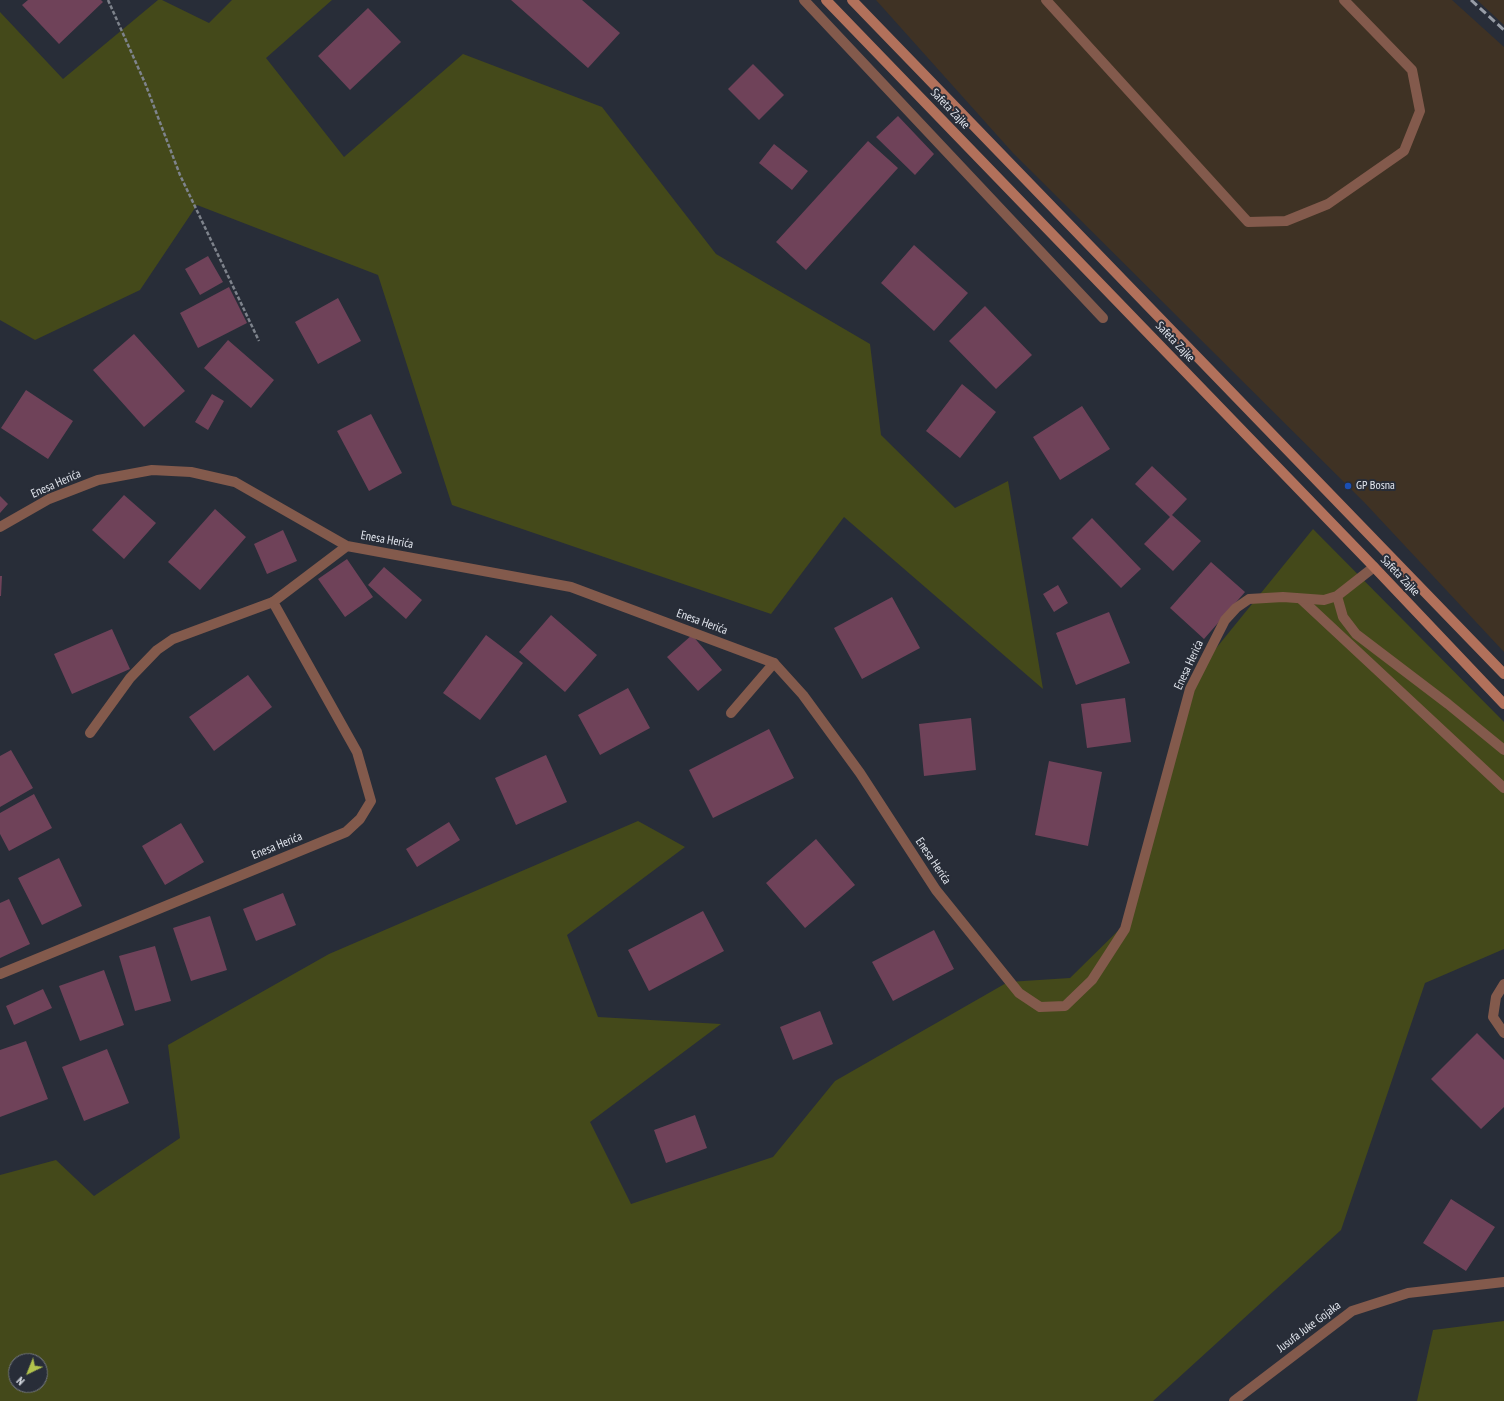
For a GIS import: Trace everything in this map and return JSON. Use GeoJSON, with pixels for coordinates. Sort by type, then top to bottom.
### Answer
{"type":"FeatureCollection","features":[{"type":"Feature","properties":{"kind":"main road","name":"Safeta Zajke"},"geometry":{"type":"LineString","coordinates":[[826,0],[1374,567],[1504,704]]}},
{"type":"Feature","properties":{"kind":"main road","name":"Safeta Zajke"},"geometry":{"type":"LineString","coordinates":[[852,0],[1504,674]]}},
{"type":"Feature","properties":{"kind":"street"},"geometry":{"type":"LineString","coordinates":[[804,0],[1103,318]]}},
{"type":"Feature","properties":{"kind":"street"},"geometry":{"type":"LineString","coordinates":[[1046,0],[1248,222],[1286,221],[1328,204],[1404,152],[1420,111],[1412,70],[1344,0]]}},
{"type":"Feature","properties":{"kind":"street","name":"Enesa Herića"},"geometry":{"type":"LineString","coordinates":[[0,527],[49,499],[98,480],[152,470],[191,472],[235,482],[347,546],[571,587],[774,663],[803,695],[860,773],[936,890],[1018,993],[1040,1007],[1065,1006],[1092,980],[1125,929],[1190,689],[1225,620],[1236,608],[1249,599],[1283,597],[1324,600],[1337,596]]}},
{"type":"Feature","properties":{"kind":"street","name":"Enesa Herića"},"geometry":{"type":"LineString","coordinates":[[0,974],[346,832],[360,819],[371,801],[357,752],[273,602],[347,546]]}},
{"type":"Feature","properties":{"kind":"street"},"geometry":{"type":"LineString","coordinates":[[1374,567],[1337,596],[1343,617],[1356,634],[1448,704],[1504,750]]}},
{"type":"Feature","properties":{"kind":"street"},"geometry":{"type":"LineString","coordinates":[[1301,599],[1504,788]]}},
{"type":"Feature","properties":{"kind":"street"},"geometry":{"type":"LineString","coordinates":[[90,733],[130,678],[158,650],[173,639],[273,602]]}},
{"type":"Feature","properties":{"kind":"street"},"geometry":{"type":"LineString","coordinates":[[731,713],[774,663]]}},
{"type":"Feature","properties":{"kind":"street"},"geometry":{"type":"LineString","coordinates":[[1504,984],[1496,997],[1493,1017],[1504,1033]]}},
{"type":"Feature","properties":{"kind":"street","name":"Jusufa Juke Gojaka"},"geometry":{"type":"LineString","coordinates":[[1234,1401],[1352,1311],[1408,1293],[1504,1282]]}},
{"type":"Feature","properties":{"kind":"path"},"geometry":{"type":"LineString","coordinates":[[108,0],[145,83],[180,176],[259,341]]}},
{"type":"Feature","properties":{"kind":"shaded area"},"geometry":{"type":"Polygon","coordinates":[[[876,0],[1452,0],[1504,47],[1504,652],[1364,502],[1013,153],[876,0]]]}},
{"type":"Feature","properties":{"kind":"shaded area"},"geometry":{"type":"Polygon","coordinates":[[[1477,0],[1504,0],[1504,25],[1477,0]]]}},
{"type":"Feature","properties":{"kind":"green space"},"geometry":{"type":"Polygon","coordinates":[[[158,0],[162,0],[209,23],[232,0],[332,0],[266,58],[344,157],[463,54],[602,107],[716,254],[870,344],[881,435],[955,508],[1008,481],[1043,689],[844,517],[771,614],[452,505],[378,275],[197,205],[140,290],[35,340],[0,320],[0,12],[63,79],[158,0]]]}},
{"type":"Feature","properties":{"kind":"green space"},"geometry":{"type":"Polygon","coordinates":[[[1313,529],[1504,722],[1504,949],[1425,983],[1341,1230],[1153,1401],[0,1401],[0,1175],[56,1160],[94,1196],[180,1138],[168,1045],[329,954],[638,821],[685,847],[567,935],[598,1017],[721,1024],[590,1122],[631,1204],[773,1157],[835,1081],[1008,982],[1070,978],[1128,921],[1187,684],[1313,529]]]}},
{"type":"Feature","properties":{"kind":"green space"},"geometry":{"type":"Polygon","coordinates":[[[1504,1321],[1504,1401],[1417,1401],[1433,1330],[1504,1321]]]}},
{"type":"Feature","properties":{"kind":"building"},"geometry":{"type":"Polygon","coordinates":[[[28,0],[101,0],[103,2],[59,44],[22,5],[28,0]]]}},
{"type":"Feature","properties":{"kind":"building"},"geometry":{"type":"Polygon","coordinates":[[[511,0],[582,0],[620,33],[588,68],[511,0]]]}},
{"type":"Feature","properties":{"kind":"building"},"geometry":{"type":"Polygon","coordinates":[[[368,8],[401,42],[350,90],[318,56],[368,8]]]}},
{"type":"Feature","properties":{"kind":"building"},"geometry":{"type":"Polygon","coordinates":[[[753,64],[784,95],[759,120],[728,89],[753,64]]]}},
{"type":"Feature","properties":{"kind":"building"},"geometry":{"type":"Polygon","coordinates":[[[898,116],[934,154],[915,175],[876,137],[898,116]]]}},
{"type":"Feature","properties":{"kind":"building"},"geometry":{"type":"Polygon","coordinates":[[[868,141],[898,168],[806,270],[776,242],[868,141]]]}},
{"type":"Feature","properties":{"kind":"building"},"geometry":{"type":"Polygon","coordinates":[[[774,144],[808,171],[792,190],[759,163],[774,144]]]}},
{"type":"Feature","properties":{"kind":"building"},"geometry":{"type":"Polygon","coordinates":[[[914,245],[968,293],[934,331],[881,283],[914,245]]]}},
{"type":"Feature","properties":{"kind":"building"},"geometry":{"type":"Polygon","coordinates":[[[208,256],[223,282],[200,295],[185,269],[208,256]]]}},
{"type":"Feature","properties":{"kind":"building"},"geometry":{"type":"Polygon","coordinates":[[[229,287],[247,323],[198,348],[180,313],[229,287]]]}},
{"type":"Feature","properties":{"kind":"building"},"geometry":{"type":"Polygon","coordinates":[[[338,298],[361,341],[318,364],[295,322],[338,298]]]}},
{"type":"Feature","properties":{"kind":"building"},"geometry":{"type":"Polygon","coordinates":[[[985,306],[1032,355],[996,389],[949,341],[985,306]]]}},
{"type":"Feature","properties":{"kind":"building"},"geometry":{"type":"Polygon","coordinates":[[[134,334],[185,391],[144,427],[93,370],[134,334]]]}},
{"type":"Feature","properties":{"kind":"building"},"geometry":{"type":"Polygon","coordinates":[[[228,340],[274,380],[251,408],[204,368],[228,340]]]}},
{"type":"Feature","properties":{"kind":"building"},"geometry":{"type":"Polygon","coordinates":[[[962,384],[996,412],[960,458],[926,431],[962,384]]]}},
{"type":"Feature","properties":{"kind":"building"},"geometry":{"type":"Polygon","coordinates":[[[26,390],[73,421],[48,459],[1,428],[26,390]]]}},
{"type":"Feature","properties":{"kind":"building"},"geometry":{"type":"Polygon","coordinates":[[[212,394],[224,401],[208,430],[195,422],[212,394]]]}},
{"type":"Feature","properties":{"kind":"building"},"geometry":{"type":"Polygon","coordinates":[[[1082,406],[1110,449],[1060,480],[1033,437],[1082,406]]]}},
{"type":"Feature","properties":{"kind":"building"},"geometry":{"type":"Polygon","coordinates":[[[371,414],[402,473],[369,491],[337,431],[371,414]]]}},
{"type":"Feature","properties":{"kind":"building"},"geometry":{"type":"Polygon","coordinates":[[[1152,466],[1187,499],[1172,515],[1201,541],[1173,571],[1144,544],[1170,517],[1135,484],[1152,466]]]}},
{"type":"Feature","properties":{"kind":"building"},"geometry":{"type":"Polygon","coordinates":[[[124,495],[156,523],[124,559],[92,530],[124,495]]]}},
{"type":"Feature","properties":{"kind":"building"},"geometry":{"type":"Polygon","coordinates":[[[0,496],[8,504],[0,513],[0,496]]]}},
{"type":"Feature","properties":{"kind":"building"},"geometry":{"type":"Polygon","coordinates":[[[215,509],[246,537],[200,590],[168,562],[215,509]]]}},
{"type":"Feature","properties":{"kind":"building"},"geometry":{"type":"Polygon","coordinates":[[[1092,518],[1141,569],[1121,588],[1072,538],[1092,518]]]}},
{"type":"Feature","properties":{"kind":"building"},"geometry":{"type":"Polygon","coordinates":[[[283,530],[297,561],[267,574],[254,544],[283,530]]]}},
{"type":"Feature","properties":{"kind":"building"},"geometry":{"type":"Polygon","coordinates":[[[347,559],[373,597],[345,617],[318,579],[347,559]]]}},
{"type":"Feature","properties":{"kind":"building"},"geometry":{"type":"Polygon","coordinates":[[[1211,562],[1245,592],[1204,639],[1170,608],[1211,562]]]}},
{"type":"Feature","properties":{"kind":"building"},"geometry":{"type":"Polygon","coordinates":[[[384,567],[422,600],[406,619],[368,585],[384,567]]]}},
{"type":"Feature","properties":{"kind":"building"},"geometry":{"type":"Polygon","coordinates":[[[0,576],[2,576],[1,596],[0,596],[0,576]]]}},
{"type":"Feature","properties":{"kind":"building"},"geometry":{"type":"Polygon","coordinates":[[[1058,585],[1068,603],[1054,612],[1043,594],[1058,585]]]}},
{"type":"Feature","properties":{"kind":"building"},"geometry":{"type":"Polygon","coordinates":[[[892,597],[920,648],[862,679],[834,628],[892,597]]]}},
{"type":"Feature","properties":{"kind":"building"},"geometry":{"type":"Polygon","coordinates":[[[1109,612],[1130,663],[1076,685],[1056,633],[1109,612]]]}},
{"type":"Feature","properties":{"kind":"building"},"geometry":{"type":"Polygon","coordinates":[[[551,615],[597,655],[565,692],[519,652],[551,615]]]}},
{"type":"Feature","properties":{"kind":"building"},"geometry":{"type":"Polygon","coordinates":[[[112,629],[130,669],[72,694],[54,654],[112,629]]]}},
{"type":"Feature","properties":{"kind":"building"},"geometry":{"type":"Polygon","coordinates":[[[486,635],[523,663],[480,720],[443,693],[486,635]]]}},
{"type":"Feature","properties":{"kind":"building"},"geometry":{"type":"Polygon","coordinates":[[[692,635],[722,670],[698,691],[667,657],[692,635]]]}},
{"type":"Feature","properties":{"kind":"building"},"geometry":{"type":"Polygon","coordinates":[[[248,675],[272,707],[214,751],[189,717],[248,675]]]}},
{"type":"Feature","properties":{"kind":"building"},"geometry":{"type":"Polygon","coordinates":[[[628,688],[650,728],[600,755],[578,715],[628,688]]]}},
{"type":"Feature","properties":{"kind":"building"},"geometry":{"type":"Polygon","coordinates":[[[1125,698],[1131,742],[1087,748],[1081,704],[1125,698]]]}},
{"type":"Feature","properties":{"kind":"building"},"geometry":{"type":"Polygon","coordinates":[[[971,718],[976,770],[924,776],[919,724],[971,718]]]}},
{"type":"Feature","properties":{"kind":"building"},"geometry":{"type":"Polygon","coordinates":[[[769,729],[794,778],[713,818],[689,770],[769,729]]]}},
{"type":"Feature","properties":{"kind":"building"},"geometry":{"type":"Polygon","coordinates":[[[11,750],[33,788],[0,807],[0,756],[11,750]]]}},
{"type":"Feature","properties":{"kind":"building"},"geometry":{"type":"Polygon","coordinates":[[[546,755],[567,802],[516,825],[495,778],[546,755]]]}},
{"type":"Feature","properties":{"kind":"building"},"geometry":{"type":"Polygon","coordinates":[[[1049,761],[1102,772],[1088,846],[1035,835],[1049,761]]]}},
{"type":"Feature","properties":{"kind":"building"},"geometry":{"type":"Polygon","coordinates":[[[34,794],[52,828],[9,851],[0,834],[0,813],[34,794]]]}},
{"type":"Feature","properties":{"kind":"building"},"geometry":{"type":"Polygon","coordinates":[[[449,822],[460,840],[417,867],[406,849],[449,822]]]}},
{"type":"Feature","properties":{"kind":"building"},"geometry":{"type":"Polygon","coordinates":[[[181,823],[204,862],[165,885],[142,846],[181,823]]]}},
{"type":"Feature","properties":{"kind":"building"},"geometry":{"type":"Polygon","coordinates":[[[816,839],[855,885],[805,928],[766,883],[816,839]]]}},
{"type":"Feature","properties":{"kind":"building"},"geometry":{"type":"Polygon","coordinates":[[[59,858],[82,906],[42,925],[18,878],[59,858]]]}},
{"type":"Feature","properties":{"kind":"building"},"geometry":{"type":"Polygon","coordinates":[[[283,893],[296,925],[256,941],[243,909],[283,893]]]}},
{"type":"Feature","properties":{"kind":"building"},"geometry":{"type":"Polygon","coordinates":[[[9,899],[30,944],[0,958],[0,903],[9,899]]]}},
{"type":"Feature","properties":{"kind":"building"},"geometry":{"type":"Polygon","coordinates":[[[703,911],[724,951],[649,991],[628,950],[703,911]]]}},
{"type":"Feature","properties":{"kind":"building"},"geometry":{"type":"Polygon","coordinates":[[[210,916],[227,970],[191,981],[173,928],[210,916]]]}},
{"type":"Feature","properties":{"kind":"building"},"geometry":{"type":"Polygon","coordinates":[[[934,930],[954,969],[893,1001],[872,962],[934,930]]]}},
{"type":"Feature","properties":{"kind":"building"},"geometry":{"type":"Polygon","coordinates":[[[155,946],[171,1001],[135,1011],[119,956],[155,946]]]}},
{"type":"Feature","properties":{"kind":"building"},"geometry":{"type":"Polygon","coordinates":[[[104,970],[124,1025],[80,1041],[59,986],[104,970]]]}},
{"type":"Feature","properties":{"kind":"building"},"geometry":{"type":"Polygon","coordinates":[[[43,989],[52,1008],[14,1025],[6,1006],[43,989]]]}},
{"type":"Feature","properties":{"kind":"building"},"geometry":{"type":"Polygon","coordinates":[[[820,1011],[833,1044],[793,1060],[780,1027],[820,1011]]]}},
{"type":"Feature","properties":{"kind":"building"},"geometry":{"type":"Polygon","coordinates":[[[1477,1033],[1504,1060],[1504,1107],[1481,1129],[1431,1079],[1477,1033]]]}},
{"type":"Feature","properties":{"kind":"building"},"geometry":{"type":"Polygon","coordinates":[[[26,1041],[48,1099],[0,1117],[0,1050],[26,1041]]]}},
{"type":"Feature","properties":{"kind":"building"},"geometry":{"type":"Polygon","coordinates":[[[107,1049],[129,1103],[84,1121],[62,1067],[107,1049]]]}},
{"type":"Feature","properties":{"kind":"building"},"geometry":{"type":"Polygon","coordinates":[[[695,1115],[707,1148],[666,1163],[654,1130],[695,1115]]]}},
{"type":"Feature","properties":{"kind":"building"},"geometry":{"type":"Polygon","coordinates":[[[1451,1199],[1495,1227],[1466,1271],[1423,1243],[1451,1199]]]}},
{"type":"Feature","properties":{"kind":"railway"},"geometry":{"type":"LineString","coordinates":[[1471,0],[1504,30]]}},
{"type":"Feature","properties":{"kind":"place","name":"GP Bosna"},"geometry":{"type":"Point","coordinates":[1348,486]}}]}
